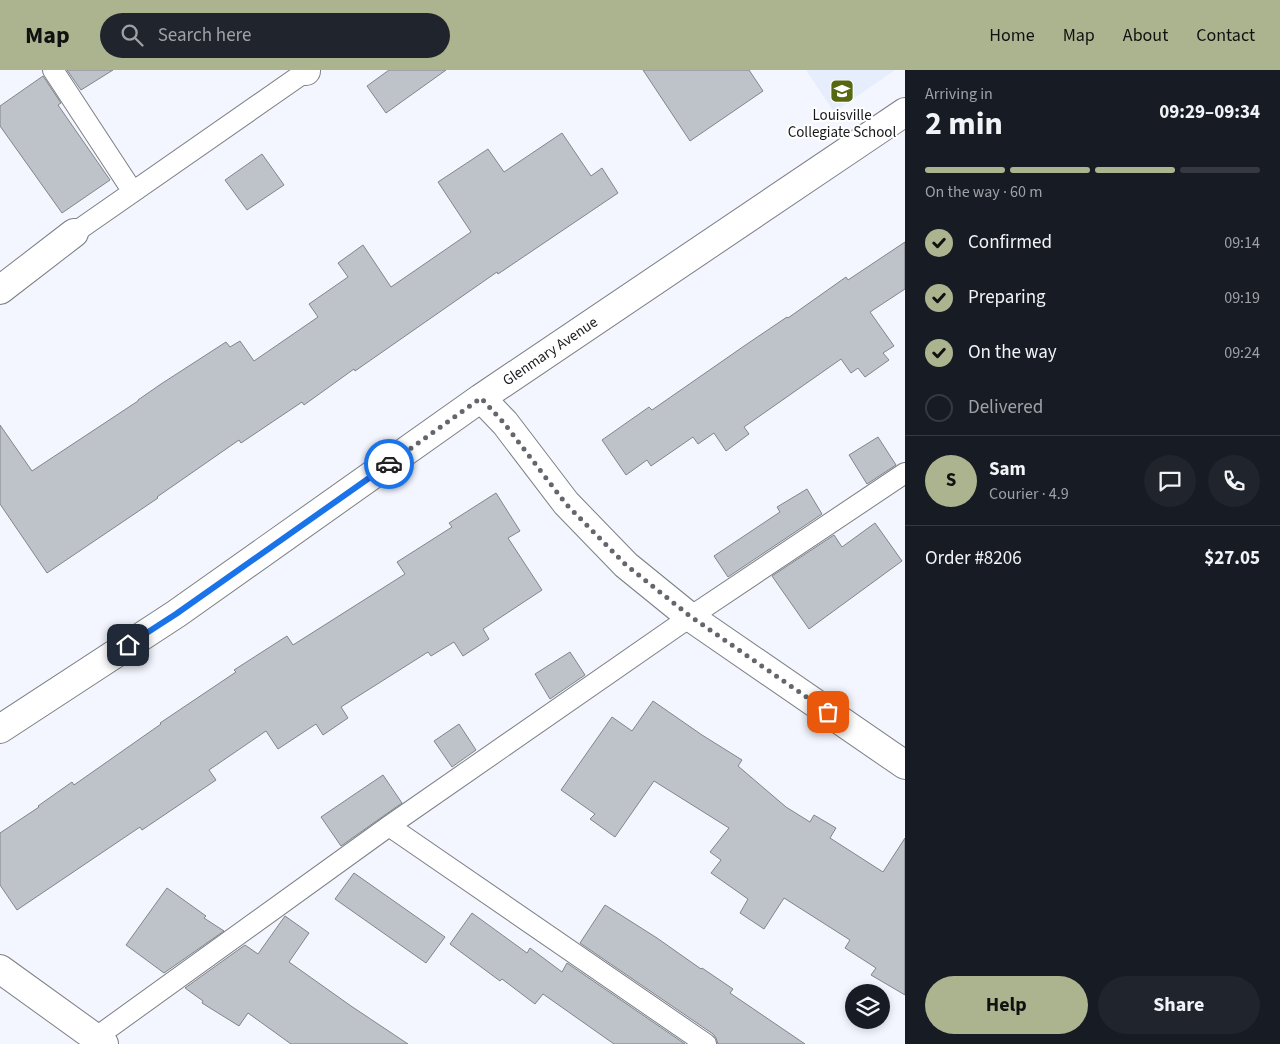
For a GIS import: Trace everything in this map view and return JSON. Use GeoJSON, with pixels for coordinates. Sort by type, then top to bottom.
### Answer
{"type":"FeatureCollection","features":[{"type":"Feature","properties":{"kind":"street","name":"Glenmary Avenue"},"geometry":{"type":"LineString","coordinates":[[0,729],[176,614],[481,398],[905,112]]}},
{"type":"Feature","properties":{"kind":"street"},"geometry":{"type":"LineString","coordinates":[[0,290],[74,233]]}},
{"type":"Feature","properties":{"kind":"street"},"geometry":{"type":"LineString","coordinates":[[481,398],[504,423],[566,504],[626,565],[690,616],[905,764]]}},
{"type":"Feature","properties":{"kind":"street"},"geometry":{"type":"LineString","coordinates":[[0,970],[100,1041]]}},
{"type":"Feature","properties":{"kind":"lane"},"geometry":{"type":"LineString","coordinates":[[52,70],[133,192]]}},
{"type":"Feature","properties":{"kind":"lane"},"geometry":{"type":"LineString","coordinates":[[74,233],[306,70]]}},
{"type":"Feature","properties":{"kind":"lane"},"geometry":{"type":"LineString","coordinates":[[100,1041],[389,826],[690,616],[905,473]]}},
{"type":"Feature","properties":{"kind":"lane"},"geometry":{"type":"LineString","coordinates":[[389,826],[706,1044]]}},
{"type":"Feature","properties":{"kind":"shaded area","name":"Louisville Collegiate School"},"geometry":{"type":"Polygon","coordinates":[[[806,70],[895,70],[834,112],[806,70]]]}},
{"type":"Feature","properties":{"kind":"building"},"geometry":{"type":"Polygon","coordinates":[[[67,70],[113,70],[81,90],[67,70]]]}},
{"type":"Feature","properties":{"kind":"building"},"geometry":{"type":"Polygon","coordinates":[[[389,70],[446,70],[386,113],[367,86],[389,70]]]}},
{"type":"Feature","properties":{"kind":"building"},"geometry":{"type":"Polygon","coordinates":[[[643,70],[749,70],[763,91],[690,141],[643,70]]]}},
{"type":"Feature","properties":{"kind":"building"},"geometry":{"type":"Polygon","coordinates":[[[43,76],[61,103],[58,105],[110,180],[62,213],[0,126],[0,106],[43,76]]]}},
{"type":"Feature","properties":{"kind":"building"},"geometry":{"type":"Polygon","coordinates":[[[562,133],[591,176],[602,168],[618,193],[498,274],[497,272],[304,405],[302,402],[241,443],[239,440],[158,498],[47,573],[0,504],[0,425],[32,471],[226,342],[230,347],[240,341],[254,361],[318,317],[309,304],[348,277],[338,263],[363,245],[391,287],[471,232],[438,182],[488,149],[504,172],[562,133]]]}},
{"type":"Feature","properties":{"kind":"building"},"geometry":{"type":"Polygon","coordinates":[[[262,154],[284,185],[247,210],[225,180],[262,154]]]}},
{"type":"Feature","properties":{"kind":"building"},"geometry":{"type":"Polygon","coordinates":[[[905,242],[905,289],[870,312],[894,346],[883,353],[889,360],[865,377],[858,368],[851,373],[841,359],[744,427],[749,434],[726,451],[714,433],[698,444],[693,437],[651,466],[647,460],[626,475],[602,440],[649,407],[652,410],[846,277],[848,280],[905,242]]]}},
{"type":"Feature","properties":{"kind":"building"},"geometry":{"type":"Polygon","coordinates":[[[878,437],[896,465],[867,484],[849,455],[878,437]]]}},
{"type":"Feature","properties":{"kind":"building"},"geometry":{"type":"Polygon","coordinates":[[[807,489],[822,514],[728,577],[714,556],[780,512],[777,507],[807,489]]]}},
{"type":"Feature","properties":{"kind":"building"},"geometry":{"type":"Polygon","coordinates":[[[496,493],[520,531],[508,538],[542,590],[483,629],[489,639],[463,656],[454,642],[431,656],[428,652],[341,707],[348,718],[323,735],[316,724],[278,749],[266,731],[209,770],[216,780],[142,830],[140,827],[17,910],[0,885],[0,833],[72,782],[74,785],[160,723],[236,672],[234,670],[287,636],[293,645],[405,574],[397,562],[452,527],[449,523],[496,493]]]}},
{"type":"Feature","properties":{"kind":"building"},"geometry":{"type":"Polygon","coordinates":[[[875,523],[902,561],[809,629],[772,576],[834,535],[842,547],[875,523]]]}},
{"type":"Feature","properties":{"kind":"building"},"geometry":{"type":"Polygon","coordinates":[[[570,652],[585,675],[550,699],[535,674],[570,652]]]}},
{"type":"Feature","properties":{"kind":"building"},"geometry":{"type":"Polygon","coordinates":[[[653,701],[742,760],[738,766],[786,807],[810,822],[814,815],[836,828],[830,838],[883,872],[905,838],[905,995],[890,986],[890,984],[886,984],[871,975],[876,968],[845,948],[850,940],[784,898],[764,929],[740,913],[748,899],[711,873],[721,860],[710,852],[729,828],[654,781],[615,837],[590,819],[595,814],[561,790],[612,717],[632,731],[653,701]]]}},
{"type":"Feature","properties":{"kind":"building"},"geometry":{"type":"Polygon","coordinates":[[[459,724],[476,750],[452,767],[434,741],[459,724]]]}},
{"type":"Feature","properties":{"kind":"building"},"geometry":{"type":"Polygon","coordinates":[[[383,775],[402,803],[341,846],[321,817],[383,775]]]}},
{"type":"Feature","properties":{"kind":"building"},"geometry":{"type":"Polygon","coordinates":[[[354,873],[445,937],[426,963],[335,899],[354,873]]]}},
{"type":"Feature","properties":{"kind":"building"},"geometry":{"type":"Polygon","coordinates":[[[167,888],[206,916],[204,918],[224,931],[164,973],[126,945],[167,888]]]}},
{"type":"Feature","properties":{"kind":"building"},"geometry":{"type":"Polygon","coordinates":[[[605,905],[733,989],[730,993],[805,1044],[718,1044],[713,1034],[580,943],[605,905]]]}},
{"type":"Feature","properties":{"kind":"building"},"geometry":{"type":"Polygon","coordinates":[[[472,913],[527,953],[530,948],[562,972],[567,963],[685,1044],[614,1044],[543,994],[535,1004],[450,944],[472,913]]]}},
{"type":"Feature","properties":{"kind":"building"},"geometry":{"type":"Polygon","coordinates":[[[285,916],[309,933],[289,962],[408,1044],[291,1044],[248,1013],[239,1026],[202,1003],[203,1001],[185,988],[245,945],[258,954],[285,916]]]}},
{"type":"Feature","properties":{"kind":"way so far"},"geometry":{"type":"LineString","coordinates":[[389,464],[481,398],[504,423],[566,504],[626,565],[690,616],[828,712]]}},
{"type":"Feature","properties":{"kind":"place","name":"Louisville Collegiate School"},"geometry":{"type":"Point","coordinates":[842,91]}},
{"type":"Feature","properties":{"kind":"route"},"geometry":{"type":"LineString","coordinates":[[128,645],[176,614],[389,464]]}}]}
